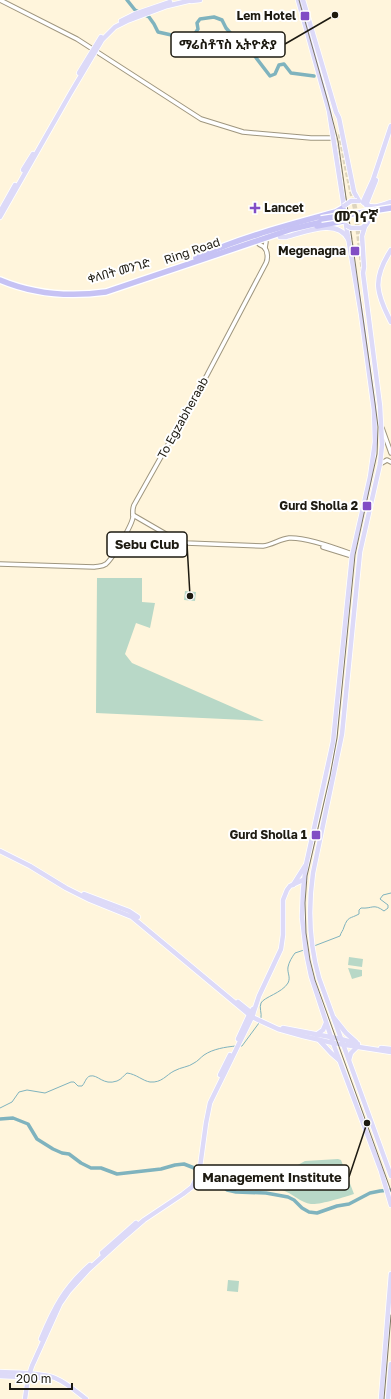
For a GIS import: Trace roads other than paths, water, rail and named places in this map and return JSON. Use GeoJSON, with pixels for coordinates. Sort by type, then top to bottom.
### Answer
{"type":"FeatureCollection","features":[{"type":"Feature","properties":{"kind":"highway"},"geometry":{"type":"LineString","coordinates":[[196,258],[234,242],[284,226],[336,212],[344,207]]}},
{"type":"Feature","properties":{"kind":"highway","name":"Ring Road"},"geometry":{"type":"LineString","coordinates":[[0,280],[21,288],[43,292],[92,294],[112,290],[217,253],[321,220],[391,210]]}},
{"type":"Feature","properties":{"kind":"highway"},"geometry":{"type":"LineString","coordinates":[[217,253],[199,264],[259,244],[266,245],[280,236],[318,226],[345,224]]}},
{"type":"Feature","properties":{"kind":"highway","name":"ቀለበት መንገድ"},"geometry":{"type":"LineString","coordinates":[[0,277],[23,286],[46,290],[70,292],[87,291],[122,284],[196,258],[217,253]]}},
{"type":"Feature","properties":{"kind":"main road"},"geometry":{"type":"LineString","coordinates":[[0,0],[59,30],[94,50],[201,119],[243,132],[311,138],[333,138]]}},
{"type":"Feature","properties":{"kind":"main road"},"geometry":{"type":"LineString","coordinates":[[0,217],[3,208],[94,50],[102,40],[111,30],[137,15],[179,0]]}},
{"type":"Feature","properties":{"kind":"main road"},"geometry":{"type":"LineString","coordinates":[[148,11],[191,0],[200,0]]}},
{"type":"Feature","properties":{"kind":"main road"},"geometry":{"type":"LineString","coordinates":[[298,0],[329,111],[344,207],[342,212],[349,242],[361,314],[359,318],[372,413],[375,418],[373,462],[352,555],[333,742],[306,865],[302,916],[306,952],[311,976],[332,1041],[386,1185],[391,1205]]}},
{"type":"Feature","properties":{"kind":"main road"},"geometry":{"type":"LineString","coordinates":[[304,1],[339,118],[354,192],[369,210],[370,217]]}},
{"type":"Feature","properties":{"kind":"main road"},"geometry":{"type":"LineString","coordinates":[[361,202],[373,180],[391,126]]}},
{"type":"Feature","properties":{"kind":"main road"},"geometry":{"type":"LineString","coordinates":[[361,202],[391,134]]}},
{"type":"Feature","properties":{"kind":"main road"},"geometry":{"type":"LineString","coordinates":[[344,207],[351,201],[361,202],[370,207],[377,207],[391,203]]}},
{"type":"Feature","properties":{"kind":"main road"},"geometry":{"type":"LineString","coordinates":[[391,203],[373,210],[363,227],[363,273],[382,428],[382,445],[380,464],[360,552],[342,734],[313,873],[310,908],[312,950],[319,978],[391,1176]]}},
{"type":"Feature","properties":{"kind":"main road"},"geometry":{"type":"LineString","coordinates":[[0,223],[6,211],[3,208]]}},
{"type":"Feature","properties":{"kind":"main road"},"geometry":{"type":"LineString","coordinates":[[345,224],[351,228],[363,227]]}},
{"type":"Feature","properties":{"kind":"main road"},"geometry":{"type":"LineString","coordinates":[[280,236],[286,237],[321,228],[332,227],[343,232],[349,242]]}},
{"type":"Feature","properties":{"kind":"main road","name":"To Egzabheraab"},"geometry":{"type":"LineString","coordinates":[[0,564],[94,567],[106,564],[117,549],[133,516],[132,510],[134,505],[207,375],[266,263],[266,245]]}},
{"type":"Feature","properties":{"kind":"main road"},"geometry":{"type":"LineString","coordinates":[[391,250],[380,269],[378,284],[381,300],[391,322]]}},
{"type":"Feature","properties":{"kind":"main road"},"geometry":{"type":"LineString","coordinates":[[391,256],[383,270],[380,286],[382,295],[391,316]]}},
{"type":"Feature","properties":{"kind":"main road"},"geometry":{"type":"LineString","coordinates":[[382,428],[391,453]]}},
{"type":"Feature","properties":{"kind":"main road"},"geometry":{"type":"LineString","coordinates":[[380,464],[387,460],[391,462]]}},
{"type":"Feature","properties":{"kind":"main road"},"geometry":{"type":"LineString","coordinates":[[133,516],[180,541],[193,544],[216,546],[263,546],[271,545],[286,538],[293,538],[315,542],[352,555]]}},
{"type":"Feature","properties":{"kind":"main road"},"geometry":{"type":"LineString","coordinates":[[346,613],[354,613]]}},
{"type":"Feature","properties":{"kind":"main road"},"geometry":{"type":"LineString","coordinates":[[0,850],[66,888],[128,914],[263,1021],[288,1032],[319,1040],[342,1042],[391,1052]]}},
{"type":"Feature","properties":{"kind":"main road"},"geometry":{"type":"LineString","coordinates":[[22,1399],[27,1376],[44,1332],[63,1294],[85,1269],[121,1238],[144,1220],[192,1187],[199,1166],[206,1109],[211,1094],[238,1042],[281,949],[283,934],[283,900],[306,865]]}},
{"type":"Feature","properties":{"kind":"main road"},"geometry":{"type":"LineString","coordinates":[[292,885],[304,879]]}},
{"type":"Feature","properties":{"kind":"main road"},"geometry":{"type":"LineString","coordinates":[[292,885],[303,890]]}},
{"type":"Feature","properties":{"kind":"main road"},"geometry":{"type":"LineString","coordinates":[[331,1013],[358,1046],[391,1049]]}},
{"type":"Feature","properties":{"kind":"main road"},"geometry":{"type":"LineString","coordinates":[[263,1021],[284,1028],[316,1035],[332,1041]]}},
{"type":"Feature","properties":{"kind":"main road"},"geometry":{"type":"LineString","coordinates":[[316,1035],[323,1030],[326,1023]]}},
{"type":"Feature","properties":{"kind":"main road"},"geometry":{"type":"LineString","coordinates":[[319,1040],[340,1062]]}},
{"type":"Feature","properties":{"kind":"main road"},"geometry":{"type":"LineString","coordinates":[[349,1062],[351,1053],[358,1046]]}},
{"type":"Feature","properties":{"kind":"main road"},"geometry":{"type":"LineString","coordinates":[[25,1399],[27,1376],[60,1304],[69,1291],[89,1269],[121,1238]]}},
{"type":"Feature","properties":{"kind":"main road"},"geometry":{"type":"LineString","coordinates":[[381,1399],[391,1274]]}},
{"type":"Feature","properties":{"kind":"main road"},"geometry":{"type":"LineString","coordinates":[[388,1399],[391,1364]]}},
{"type":"Feature","properties":{"kind":"main road"},"geometry":{"type":"LineString","coordinates":[[32,1366],[32,1370],[35,1374]]}},
{"type":"Feature","properties":{"kind":"main road"},"geometry":{"type":"LineString","coordinates":[[0,1372],[53,1380],[82,1399]]}},
{"type":"Feature","properties":{"kind":"main road"},"geometry":{"type":"LineString","coordinates":[[0,1376],[27,1376],[35,1374],[50,1376],[57,1379],[86,1399]]}},
{"type":"Feature","properties":{"kind":"waterway"},"geometry":{"type":"LineString","coordinates":[[127,0],[135,10],[149,17],[158,32],[176,36],[194,35],[198,29],[197,23],[200,19],[214,17],[222,20],[226,28],[233,36],[246,40],[254,55],[270,76],[275,74],[279,65],[284,64],[291,73],[314,76]]}},
{"type":"Feature","properties":{"kind":"waterway"},"geometry":{"type":"LineString","coordinates":[[314,946],[340,936],[347,921],[359,914],[359,910],[361,908],[377,907],[384,911],[388,908],[388,905],[380,899],[383,895],[391,893]]}},
{"type":"Feature","properties":{"kind":"waterway"},"geometry":{"type":"LineString","coordinates":[[261,1018],[261,1003],[278,992],[288,983],[288,967],[291,960],[295,953],[304,950]]}},
{"type":"Feature","properties":{"kind":"waterway"},"geometry":{"type":"LineString","coordinates":[[239,1046],[242,1046],[259,1023]]}},
{"type":"Feature","properties":{"kind":"waterway"},"geometry":{"type":"LineString","coordinates":[[0,1108],[12,1102],[19,1092],[27,1090],[45,1093],[71,1082],[74,1082],[78,1086],[82,1086],[90,1076],[112,1082],[119,1080],[127,1073],[150,1082],[158,1081],[171,1073],[192,1064],[211,1051],[236,1046]]}},
{"type":"Feature","properties":{"kind":"waterway"},"geometry":{"type":"LineString","coordinates":[[0,1119],[13,1118],[28,1124],[37,1139],[53,1149],[69,1154],[91,1168],[101,1168],[117,1174],[161,1169],[184,1164],[207,1173],[227,1190],[236,1192],[266,1193],[288,1197],[309,1212],[317,1213],[337,1206],[349,1204],[370,1193],[391,1190]]}},
{"type":"Feature","properties":{"kind":"tunnel"},"geometry":{"type":"LineString","coordinates":[[334,132],[353,256]]}},
{"type":"Feature","properties":{"kind":"tunnel"},"geometry":{"type":"LineString","coordinates":[[340,134],[355,208],[363,271]]}},
{"type":"Feature","properties":{"kind":"tram line"},"geometry":{"type":"LineString","coordinates":[[299,0],[338,141],[378,427],[377,454],[355,555],[337,738],[330,776],[307,876],[305,903],[306,933],[315,980],[391,1191]]}},
{"type":"Feature","properties":{"kind":"tram line"},"geometry":{"type":"LineString","coordinates":[[384,1399],[391,1315]]}},
{"type":"Feature","properties":{"kind":"place","name":"ማሬስቶፕስ ኢትዮጵያ"},"geometry":{"type":"Point","coordinates":[335,15]}},
{"type":"Feature","properties":{"kind":"place","name":"Lem Hotel"},"geometry":{"type":"Point","coordinates":[305,16]}},
{"type":"Feature","properties":{"kind":"place","name":"Lancet"},"geometry":{"type":"Point","coordinates":[255,208]}},
{"type":"Feature","properties":{"kind":"place","name":"Megenagna"},"geometry":{"type":"Point","coordinates":[355,251]}},
{"type":"Feature","properties":{"kind":"place","name":"Gurd Sholla 2"},"geometry":{"type":"Point","coordinates":[367,506]}},
{"type":"Feature","properties":{"kind":"place","name":"Sebu Club"},"geometry":{"type":"Point","coordinates":[190,596]}},
{"type":"Feature","properties":{"kind":"place","name":"Gurd Sholla 1"},"geometry":{"type":"Point","coordinates":[316,835]}},
{"type":"Feature","properties":{"kind":"place","name":"Management Institute"},"geometry":{"type":"Point","coordinates":[367,1123]}},
{"type":"Feature","properties":{"kind":"district","name":"መገናኛ"},"geometry":{"type":"Point","coordinates":[356,216]}}]}
